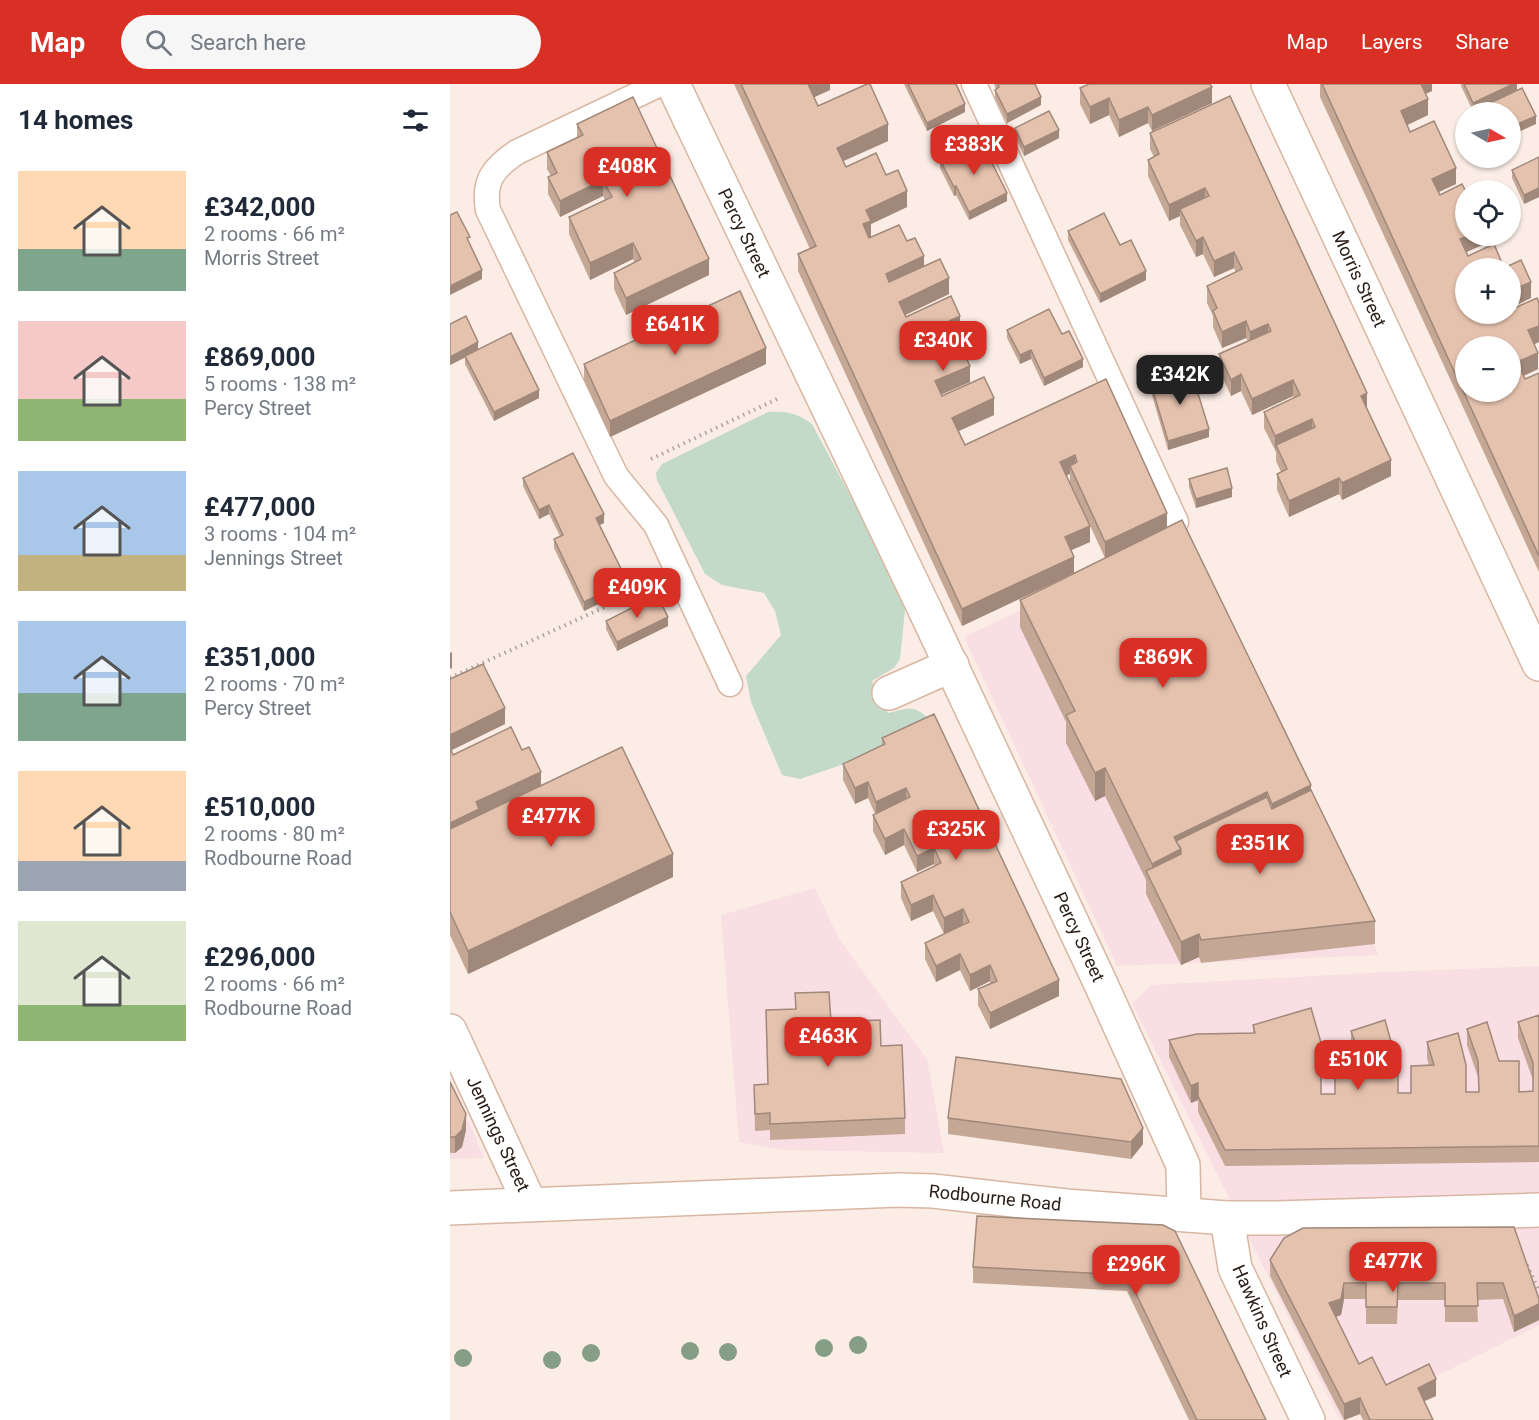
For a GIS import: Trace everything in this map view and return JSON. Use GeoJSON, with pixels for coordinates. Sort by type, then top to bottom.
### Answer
{"type":"FeatureCollection","features":[{"type":"Feature","properties":{"kind":"street","name":"Percy Street"},"geometry":{"type":"LineString","coordinates":[[673,84],[952,665],[1183,1165],[1184,1214]]}},
{"type":"Feature","properties":{"kind":"street","name":"Morris Street"},"geometry":{"type":"LineString","coordinates":[[1268,84],[1444,477],[1539,664]]}},
{"type":"Feature","properties":{"kind":"street"},"geometry":{"type":"LineString","coordinates":[[889,693],[952,665]]}},
{"type":"Feature","properties":{"kind":"street","name":"Jennings Street"},"geometry":{"type":"LineString","coordinates":[[450,1031],[530,1204]]}},
{"type":"Feature","properties":{"kind":"street","name":"Rodbourne Road"},"geometry":{"type":"LineString","coordinates":[[450,1208],[898,1190],[933,1191],[1066,1206],[1227,1218],[1539,1210]]}},
{"type":"Feature","properties":{"kind":"street","name":"Hawkins Street"},"geometry":{"type":"LineString","coordinates":[[1227,1218],[1235,1268],[1308,1420]]}},
{"type":"Feature","properties":{"kind":"lane"},"geometry":{"type":"LineString","coordinates":[[660,84],[517,152],[502,162],[485,192],[488,210],[616,476],[656,525],[730,684]]}},
{"type":"Feature","properties":{"kind":"lane"},"geometry":{"type":"LineString","coordinates":[[974,84],[1176,522]]}},
{"type":"Feature","properties":{"kind":"path"},"geometry":{"type":"LineString","coordinates":[[616,476],[816,381]]}},
{"type":"Feature","properties":{"kind":"path"},"geometry":{"type":"LineString","coordinates":[[450,678],[678,573]]}},
{"type":"Feature","properties":{"kind":"shaded area"},"geometry":{"type":"Polygon","coordinates":[[[1178,536],[1379,955],[1117,966],[964,637],[1178,536]]]}},
{"type":"Feature","properties":{"kind":"shaded area"},"geometry":{"type":"Polygon","coordinates":[[[815,888],[839,939],[927,1059],[944,1153],[783,1150],[739,1142],[721,915],[815,888]]]}},
{"type":"Feature","properties":{"kind":"shaded area"},"geometry":{"type":"Polygon","coordinates":[[[1539,966],[1539,1325],[1360,1414],[1340,1420],[1132,1004],[1150,985],[1539,966]]]}},
{"type":"Feature","properties":{"kind":"shaded area"},"geometry":{"type":"Polygon","coordinates":[[[450,1076],[484,1158],[450,1159],[450,1076]]]}},
{"type":"Feature","properties":{"kind":"green space"},"geometry":{"type":"Polygon","coordinates":[[[768,412],[792,414],[812,424],[892,574],[905,610],[900,659],[894,668],[872,681],[888,713],[913,709],[928,718],[885,750],[800,779],[782,775],[751,702],[746,676],[781,635],[775,611],[764,593],[722,585],[705,574],[657,480],[656,473],[662,464],[768,412]]]}},
{"type":"Feature","properties":{"kind":"building"},"geometry":{"type":"Polygon","coordinates":[[[741,84],[808,84],[818,106],[870,84],[888,124],[837,148],[846,167],[876,153],[886,175],[898,170],[907,191],[866,210],[871,221],[863,224],[869,238],[899,225],[907,241],[915,238],[924,256],[886,274],[889,282],[940,259],[949,278],[899,302],[906,317],[951,296],[960,316],[949,321],[970,366],[935,381],[942,396],[984,377],[994,398],[952,418],[965,445],[1106,379],[1167,513],[1105,542],[1070,466],[1077,462],[1075,455],[1060,462],[1090,526],[1065,537],[1074,557],[962,609],[798,254],[816,246],[741,84]]]}},
{"type":"Feature","properties":{"kind":"building"},"geometry":{"type":"Polygon","coordinates":[[[908,84],[956,84],[965,104],[927,123],[908,84]]]}},
{"type":"Feature","properties":{"kind":"building"},"geometry":{"type":"Polygon","coordinates":[[[998,84],[1035,84],[1041,97],[1007,114],[995,90],[999,87],[998,84]]]}},
{"type":"Feature","properties":{"kind":"building"},"geometry":{"type":"Polygon","coordinates":[[[1089,84],[1210,84],[1212,87],[1152,115],[1148,107],[1119,120],[1109,98],[1090,107],[1080,88],[1089,84]]]}},
{"type":"Feature","properties":{"kind":"building"},"geometry":{"type":"Polygon","coordinates":[[[1322,84],[1421,84],[1428,99],[1401,111],[1410,132],[1434,121],[1456,168],[1432,179],[1440,195],[1455,188],[1455,246],[1463,246],[1468,256],[1490,246],[1495,246],[1500,258],[1455,258],[1455,324],[1521,324],[1521,305],[1537,298],[1539,326],[1528,330],[1538,353],[1521,360],[1521,336],[1455,336],[1455,373],[1322,84]]]}},
{"type":"Feature","properties":{"kind":"building"},"geometry":{"type":"Polygon","coordinates":[[[1464,84],[1513,84],[1475,102],[1473,102],[1464,84]]]}},
{"type":"Feature","properties":{"kind":"building"},"geometry":{"type":"Polygon","coordinates":[[[1522,88],[1536,116],[1521,122],[1521,102],[1492,102],[1522,88]]]}},
{"type":"Feature","properties":{"kind":"building"},"geometry":{"type":"Polygon","coordinates":[[[1230,96],[1367,393],[1361,396],[1391,460],[1342,483],[1339,478],[1289,501],[1277,474],[1287,469],[1276,445],[1315,427],[1312,419],[1275,436],[1264,412],[1300,395],[1293,380],[1252,399],[1241,374],[1231,380],[1219,354],[1271,331],[1268,324],[1250,332],[1246,321],[1222,332],[1213,311],[1217,308],[1207,286],[1242,269],[1234,252],[1214,261],[1203,237],[1196,241],[1180,209],[1209,196],[1205,188],[1169,205],[1148,160],[1159,154],[1150,133],[1230,96]]]}},
{"type":"Feature","properties":{"kind":"building"},"geometry":{"type":"Polygon","coordinates":[[[633,97],[709,259],[626,298],[614,273],[641,259],[633,243],[590,263],[569,217],[612,197],[603,180],[560,201],[548,177],[557,173],[547,152],[583,135],[577,124],[633,97]]]}},
{"type":"Feature","properties":{"kind":"building"},"geometry":{"type":"Polygon","coordinates":[[[1049,111],[1059,130],[1024,147],[1015,128],[1049,111]]]}},
{"type":"Feature","properties":{"kind":"building"},"geometry":{"type":"Polygon","coordinates":[[[980,139],[1007,193],[969,212],[940,160],[980,139]]]}},
{"type":"Feature","properties":{"kind":"building"},"geometry":{"type":"Polygon","coordinates":[[[1539,157],[1539,188],[1524,195],[1521,180],[1517,180],[1512,170],[1521,168],[1521,166],[1539,157]]]}},
{"type":"Feature","properties":{"kind":"building"},"geometry":{"type":"Polygon","coordinates":[[[457,212],[470,237],[467,238],[482,270],[450,286],[450,215],[457,212]]]}},
{"type":"Feature","properties":{"kind":"building"},"geometry":{"type":"Polygon","coordinates":[[[1104,213],[1120,245],[1131,240],[1146,271],[1100,294],[1068,231],[1104,213]]]}},
{"type":"Feature","properties":{"kind":"building"},"geometry":{"type":"Polygon","coordinates":[[[1521,260],[1531,282],[1521,286],[1521,260]]]}},
{"type":"Feature","properties":{"kind":"building"},"geometry":{"type":"Polygon","coordinates":[[[740,291],[766,348],[610,421],[584,364],[740,291]]]}},
{"type":"Feature","properties":{"kind":"building"},"geometry":{"type":"Polygon","coordinates":[[[1049,309],[1062,334],[1069,331],[1083,359],[1044,378],[1031,350],[1020,355],[1007,330],[1049,309]]]}},
{"type":"Feature","properties":{"kind":"building"},"geometry":{"type":"Polygon","coordinates":[[[466,316],[478,342],[450,357],[450,324],[466,316]]]}},
{"type":"Feature","properties":{"kind":"building"},"geometry":{"type":"Polygon","coordinates":[[[511,333],[539,390],[494,412],[465,356],[511,333]]]}},
{"type":"Feature","properties":{"kind":"building"},"geometry":{"type":"Polygon","coordinates":[[[1521,370],[1525,379],[1539,373],[1539,556],[1468,402],[1521,402],[1521,370]]]}},
{"type":"Feature","properties":{"kind":"building"},"geometry":{"type":"Polygon","coordinates":[[[1191,371],[1209,429],[1168,441],[1151,384],[1191,371]]]}},
{"type":"Feature","properties":{"kind":"building"},"geometry":{"type":"Polygon","coordinates":[[[573,453],[604,514],[596,518],[627,581],[584,602],[554,539],[563,535],[549,505],[539,510],[523,478],[573,453]]]}},
{"type":"Feature","properties":{"kind":"building"},"geometry":{"type":"Polygon","coordinates":[[[1227,468],[1232,488],[1196,499],[1189,479],[1227,468]]]}},
{"type":"Feature","properties":{"kind":"building"},"geometry":{"type":"Polygon","coordinates":[[[1182,520],[1311,785],[1272,804],[1267,792],[1174,837],[1181,849],[1152,864],[1105,768],[1095,773],[1066,715],[1075,711],[1020,600],[1182,520]]]}},
{"type":"Feature","properties":{"kind":"building"},"geometry":{"type":"Polygon","coordinates":[[[657,595],[668,617],[617,642],[606,621],[657,595]]]}},
{"type":"Feature","properties":{"kind":"building"},"geometry":{"type":"Polygon","coordinates":[[[483,664],[505,708],[450,735],[450,679],[483,664]]]}},
{"type":"Feature","properties":{"kind":"building"},"geometry":{"type":"Polygon","coordinates":[[[934,714],[1059,980],[990,1013],[978,989],[997,981],[990,965],[970,975],[960,954],[936,966],[925,943],[969,922],[963,909],[944,918],[933,895],[911,905],[901,882],[941,863],[934,848],[917,856],[904,829],[885,839],[873,815],[910,797],[906,788],[876,802],[868,782],[855,788],[843,764],[885,744],[882,738],[934,714]]]}},
{"type":"Feature","properties":{"kind":"building"},"geometry":{"type":"Polygon","coordinates":[[[511,727],[522,750],[529,747],[541,772],[476,802],[479,809],[450,823],[450,747],[453,755],[511,727]]]}},
{"type":"Feature","properties":{"kind":"building"},"geometry":{"type":"Polygon","coordinates":[[[622,747],[673,854],[468,951],[450,912],[450,829],[622,747]]]}},
{"type":"Feature","properties":{"kind":"building"},"geometry":{"type":"Polygon","coordinates":[[[1311,790],[1375,921],[1201,940],[1199,934],[1181,942],[1146,871],[1181,854],[1176,841],[1188,835],[1267,797],[1272,809],[1311,790]]]}},
{"type":"Feature","properties":{"kind":"building"},"geometry":{"type":"Polygon","coordinates":[[[829,992],[831,1022],[880,1020],[881,1046],[902,1045],[905,1118],[770,1124],[770,1113],[755,1114],[754,1085],[768,1084],[766,1010],[796,1009],[795,993],[829,992]]]}},
{"type":"Feature","properties":{"kind":"building"},"geometry":{"type":"Polygon","coordinates":[[[1311,1008],[1324,1053],[1321,1054],[1321,1094],[1335,1094],[1335,1068],[1372,1068],[1365,1046],[1357,1048],[1351,1031],[1385,1020],[1398,1067],[1398,1093],[1411,1093],[1411,1066],[1434,1065],[1427,1042],[1458,1033],[1466,1065],[1466,1092],[1479,1092],[1478,1061],[1467,1029],[1487,1022],[1499,1061],[1519,1061],[1519,1092],[1533,1091],[1533,1063],[1518,1022],[1539,1015],[1539,1146],[1225,1150],[1198,1096],[1198,1083],[1191,1086],[1169,1040],[1197,1034],[1255,1033],[1253,1025],[1311,1008]]]}},
{"type":"Feature","properties":{"kind":"building"},"geometry":{"type":"Polygon","coordinates":[[[956,1057],[1121,1079],[1143,1128],[1131,1142],[948,1118],[956,1057]]]}},
{"type":"Feature","properties":{"kind":"building"},"geometry":{"type":"Polygon","coordinates":[[[450,1082],[466,1114],[462,1130],[455,1137],[450,1137],[450,1082]]]}},
{"type":"Feature","properties":{"kind":"building"},"geometry":{"type":"Polygon","coordinates":[[[977,1216],[1163,1225],[1175,1231],[1266,1420],[1197,1420],[1127,1275],[973,1267],[977,1216]]]}},
{"type":"Feature","properties":{"kind":"building"},"geometry":{"type":"Polygon","coordinates":[[[1514,1227],[1539,1304],[1514,1316],[1503,1283],[1477,1283],[1478,1306],[1445,1306],[1445,1283],[1398,1283],[1397,1307],[1366,1307],[1366,1283],[1344,1283],[1341,1299],[1329,1303],[1359,1364],[1372,1357],[1386,1385],[1429,1364],[1436,1379],[1418,1388],[1433,1420],[1370,1420],[1360,1398],[1344,1404],[1270,1260],[1284,1238],[1303,1228],[1514,1227]]]}}]}
